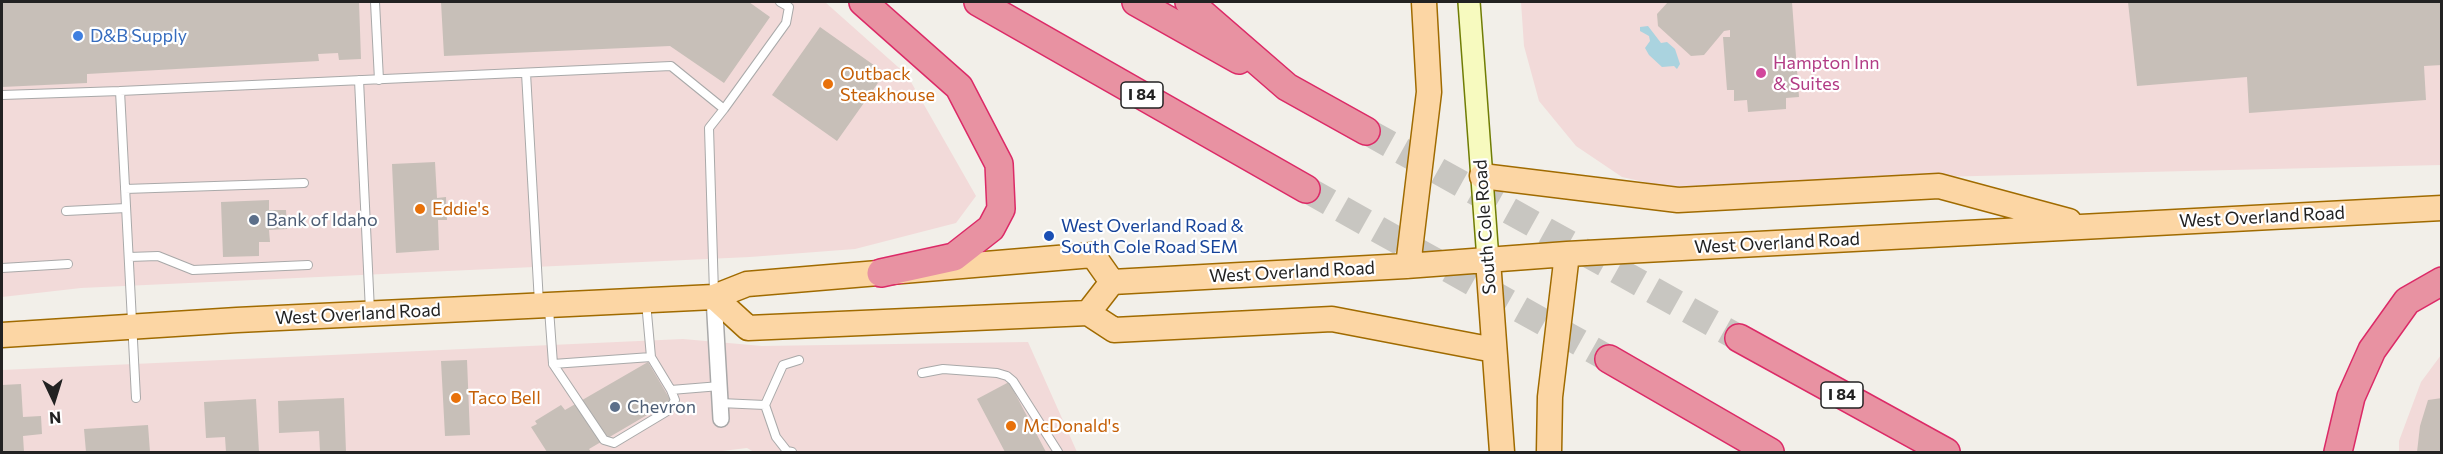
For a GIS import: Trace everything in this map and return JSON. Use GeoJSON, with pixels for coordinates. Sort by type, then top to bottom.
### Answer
{"type":"FeatureCollection","features":[{"type":"Feature","properties":{"kind":"highway"},"geometry":{"type":"LineString","coordinates":[[863,2],[959,87],[999,164],[1001,208],[992,228],[954,257],[881,273]]}},
{"type":"Feature","properties":{"kind":"highway","name":"I 84"},"geometry":{"type":"LineString","coordinates":[[978,2],[1306,189]]}},
{"type":"Feature","properties":{"kind":"highway"},"geometry":{"type":"LineString","coordinates":[[1136,2],[1366,131]]}},
{"type":"Feature","properties":{"kind":"highway"},"geometry":{"type":"LineString","coordinates":[[1189,2],[1287,87]]}},
{"type":"Feature","properties":{"kind":"highway"},"geometry":{"type":"LineString","coordinates":[[2338,453],[2351,397],[2372,350],[2407,301],[2442,281]]}},
{"type":"Feature","properties":{"kind":"highway","name":"I 84"},"geometry":{"type":"LineString","coordinates":[[1739,338],[1946,453]]}},
{"type":"Feature","properties":{"kind":"highway"},"geometry":{"type":"LineString","coordinates":[[1609,359],[1770,453]]}},
{"type":"Feature","properties":{"kind":"main road"},"geometry":{"type":"LineString","coordinates":[[1408,266],[1429,92],[1424,2]]}},
{"type":"Feature","properties":{"kind":"main road","name":"South Cole Road"},"geometry":{"type":"LineString","coordinates":[[1469,2],[1502,453]]}},
{"type":"Feature","properties":{"kind":"main road"},"geometry":{"type":"LineString","coordinates":[[1482,177],[1678,200],[1939,186],[2089,226]]}},
{"type":"Feature","properties":{"kind":"main road","name":"West Overland Road"},"geometry":{"type":"LineString","coordinates":[[2,335],[370,313],[714,297],[747,284],[1093,255],[1112,282],[1408,266],[1567,254],[2442,208]]}},
{"type":"Feature","properties":{"kind":"main road"},"geometry":{"type":"LineString","coordinates":[[1549,453],[1550,397],[1567,254]]}},
{"type":"Feature","properties":{"kind":"main road"},"geometry":{"type":"LineString","coordinates":[[1088,313],[1112,282]]}},
{"type":"Feature","properties":{"kind":"main road"},"geometry":{"type":"LineString","coordinates":[[714,297],[748,328],[1088,313],[1114,330],[1332,319],[1494,350]]}},
{"type":"Feature","properties":{"kind":"street"},"geometry":{"type":"LineString","coordinates":[[714,297],[721,419]]}},
{"type":"Feature","properties":{"kind":"lane"},"geometry":{"type":"LineString","coordinates":[[375,2],[379,80]]}},
{"type":"Feature","properties":{"kind":"lane"},"geometry":{"type":"LineString","coordinates":[[714,297],[709,128],[784,27],[789,7],[780,2]]}},
{"type":"Feature","properties":{"kind":"lane"},"geometry":{"type":"LineString","coordinates":[[2,95],[671,66],[724,109]]}},
{"type":"Feature","properties":{"kind":"lane"},"geometry":{"type":"LineString","coordinates":[[526,73],[544,304],[553,364],[564,384],[580,401],[604,440],[614,443],[669,410],[675,400],[651,357],[646,300]]}},
{"type":"Feature","properties":{"kind":"lane"},"geometry":{"type":"LineString","coordinates":[[359,80],[370,313]]}},
{"type":"Feature","properties":{"kind":"lane"},"geometry":{"type":"LineString","coordinates":[[120,91],[136,398]]}},
{"type":"Feature","properties":{"kind":"lane"},"geometry":{"type":"LineString","coordinates":[[125,189],[304,183]]}},
{"type":"Feature","properties":{"kind":"lane"},"geometry":{"type":"LineString","coordinates":[[66,211],[126,208]]}},
{"type":"Feature","properties":{"kind":"lane"},"geometry":{"type":"LineString","coordinates":[[129,257],[158,256],[193,270],[308,265]]}},
{"type":"Feature","properties":{"kind":"lane"},"geometry":{"type":"LineString","coordinates":[[2,268],[68,264]]}},
{"type":"Feature","properties":{"kind":"lane"},"geometry":{"type":"LineString","coordinates":[[553,364],[651,357]]}},
{"type":"Feature","properties":{"kind":"lane"},"geometry":{"type":"LineString","coordinates":[[792,453],[787,451],[776,437],[765,405],[771,385],[783,365],[799,360]]}},
{"type":"Feature","properties":{"kind":"lane"},"geometry":{"type":"LineString","coordinates":[[922,373],[943,369],[997,373],[1007,376],[1013,381],[1058,453]]}},
{"type":"Feature","properties":{"kind":"lane"},"geometry":{"type":"LineString","coordinates":[[671,390],[720,386]]}},
{"type":"Feature","properties":{"kind":"lane"},"geometry":{"type":"LineString","coordinates":[[720,403],[765,405]]}},
{"type":"Feature","properties":{"kind":"shaded area"},"geometry":{"type":"Polygon","coordinates":[[[2,2],[825,2],[907,75],[976,196],[956,223],[855,249],[750,257],[81,288],[2,297],[2,2]]]}},
{"type":"Feature","properties":{"kind":"shaded area"},"geometry":{"type":"Polygon","coordinates":[[[1521,2],[2441,2],[2441,165],[1935,177],[1680,190],[1622,177],[1576,146],[1539,101],[1524,46],[1521,2]]]}},
{"type":"Feature","properties":{"kind":"shaded area"},"geometry":{"type":"Polygon","coordinates":[[[683,339],[762,346],[1028,342],[1077,452],[754,452],[747,448],[714,452],[2,452],[2,370],[683,339]]]}},
{"type":"Feature","properties":{"kind":"shaded area"},"geometry":{"type":"Polygon","coordinates":[[[2441,355],[2441,452],[2399,452],[2399,441],[2421,382],[2441,355]]]}},
{"type":"Feature","properties":{"kind":"water"},"geometry":{"type":"Polygon","coordinates":[[[1648,26],[1661,43],[1667,42],[1675,49],[1680,64],[1677,69],[1674,66],[1662,67],[1649,55],[1645,48],[1650,41],[1649,36],[1640,31],[1640,27],[1648,26]]]}},
{"type":"Feature","properties":{"kind":"building"},"geometry":{"type":"Polygon","coordinates":[[[2,2],[359,2],[361,59],[339,60],[338,53],[318,54],[319,61],[87,74],[87,83],[2,87],[2,2]]]}},
{"type":"Feature","properties":{"kind":"building"},"geometry":{"type":"Polygon","coordinates":[[[441,2],[749,2],[770,17],[724,83],[670,46],[444,56],[441,2]]]}},
{"type":"Feature","properties":{"kind":"building","name":"Hampton Inn & Suites"},"geometry":{"type":"Polygon","coordinates":[[[1668,2],[1792,2],[1799,97],[1786,98],[1786,109],[1748,112],[1747,100],[1734,101],[1734,90],[1727,90],[1723,37],[1730,37],[1730,30],[1724,31],[1704,55],[1691,56],[1658,26],[1657,14],[1668,2]]]}},
{"type":"Feature","properties":{"kind":"building"},"geometry":{"type":"Polygon","coordinates":[[[2128,2],[2442,2],[2442,65],[2424,66],[2426,100],[2249,113],[2247,77],[2137,86],[2128,2]]]}},
{"type":"Feature","properties":{"kind":"building","name":"Outback Steakhouse"},"geometry":{"type":"Polygon","coordinates":[[[820,27],[885,73],[837,141],[772,95],[820,27]]]}},
{"type":"Feature","properties":{"kind":"building","name":"Eddie's"},"geometry":{"type":"Polygon","coordinates":[[[435,162],[437,198],[446,197],[447,220],[438,220],[439,250],[396,253],[392,164],[435,162]]]}},
{"type":"Feature","properties":{"kind":"building","name":"Bank of Idaho"},"geometry":{"type":"Polygon","coordinates":[[[269,200],[269,210],[286,210],[287,229],[269,230],[270,242],[259,242],[259,256],[223,257],[221,202],[269,200]]]}},
{"type":"Feature","properties":{"kind":"building","name":"Taco Bell"},"geometry":{"type":"Polygon","coordinates":[[[467,360],[470,435],[445,436],[441,361],[467,360]]]}},
{"type":"Feature","properties":{"kind":"building","name":"Chevron"},"geometry":{"type":"Polygon","coordinates":[[[648,362],[671,401],[589,449],[591,452],[547,452],[531,427],[537,424],[535,421],[561,405],[565,410],[648,362]]]}},
{"type":"Feature","properties":{"kind":"building","name":"McDonald's"},"geometry":{"type":"Polygon","coordinates":[[[1009,382],[1046,452],[1005,452],[977,399],[1009,382]]]}},
{"type":"Feature","properties":{"kind":"building"},"geometry":{"type":"Polygon","coordinates":[[[21,384],[23,417],[41,416],[42,434],[23,436],[24,452],[2,452],[2,385],[21,384]]]}},
{"type":"Feature","properties":{"kind":"building"},"geometry":{"type":"Polygon","coordinates":[[[344,398],[346,452],[320,452],[319,431],[279,433],[278,401],[344,398]]]}},
{"type":"Feature","properties":{"kind":"building"},"geometry":{"type":"Polygon","coordinates":[[[2442,398],[2442,452],[2417,452],[2420,426],[2428,400],[2442,398]]]}},
{"type":"Feature","properties":{"kind":"building"},"geometry":{"type":"Polygon","coordinates":[[[256,399],[259,452],[226,452],[225,437],[206,438],[204,402],[256,399]]]}},
{"type":"Feature","properties":{"kind":"building"},"geometry":{"type":"Polygon","coordinates":[[[148,425],[150,452],[86,452],[84,429],[148,425]]]}},
{"type":"Feature","properties":{"kind":"tunnel"},"geometry":{"type":"LineString","coordinates":[[1366,131],[1739,338]]}},
{"type":"Feature","properties":{"kind":"tunnel"},"geometry":{"type":"LineString","coordinates":[[1306,189],[1609,359]]}},
{"type":"Feature","properties":{"kind":"place","name":"D&B Supply"},"geometry":{"type":"Point","coordinates":[78,36]}},
{"type":"Feature","properties":{"kind":"place","name":"Hampton Inn & Suites"},"geometry":{"type":"Point","coordinates":[1761,73]}},
{"type":"Feature","properties":{"kind":"place","name":"Outback Steakhouse"},"geometry":{"type":"Point","coordinates":[828,84]}},
{"type":"Feature","properties":{"kind":"place","name":"Eddie's"},"geometry":{"type":"Point","coordinates":[420,209]}},
{"type":"Feature","properties":{"kind":"place","name":"Bank of Idaho"},"geometry":{"type":"Point","coordinates":[254,220]}},
{"type":"Feature","properties":{"kind":"place","name":"West Overland Road & South Cole Road SEM"},"geometry":{"type":"Point","coordinates":[1049,236]}},
{"type":"Feature","properties":{"kind":"place","name":"Taco Bell"},"geometry":{"type":"Point","coordinates":[456,398]}},
{"type":"Feature","properties":{"kind":"place","name":"Chevron"},"geometry":{"type":"Point","coordinates":[615,407]}},
{"type":"Feature","properties":{"kind":"place","name":"McDonald's"},"geometry":{"type":"Point","coordinates":[1011,426]}}]}
